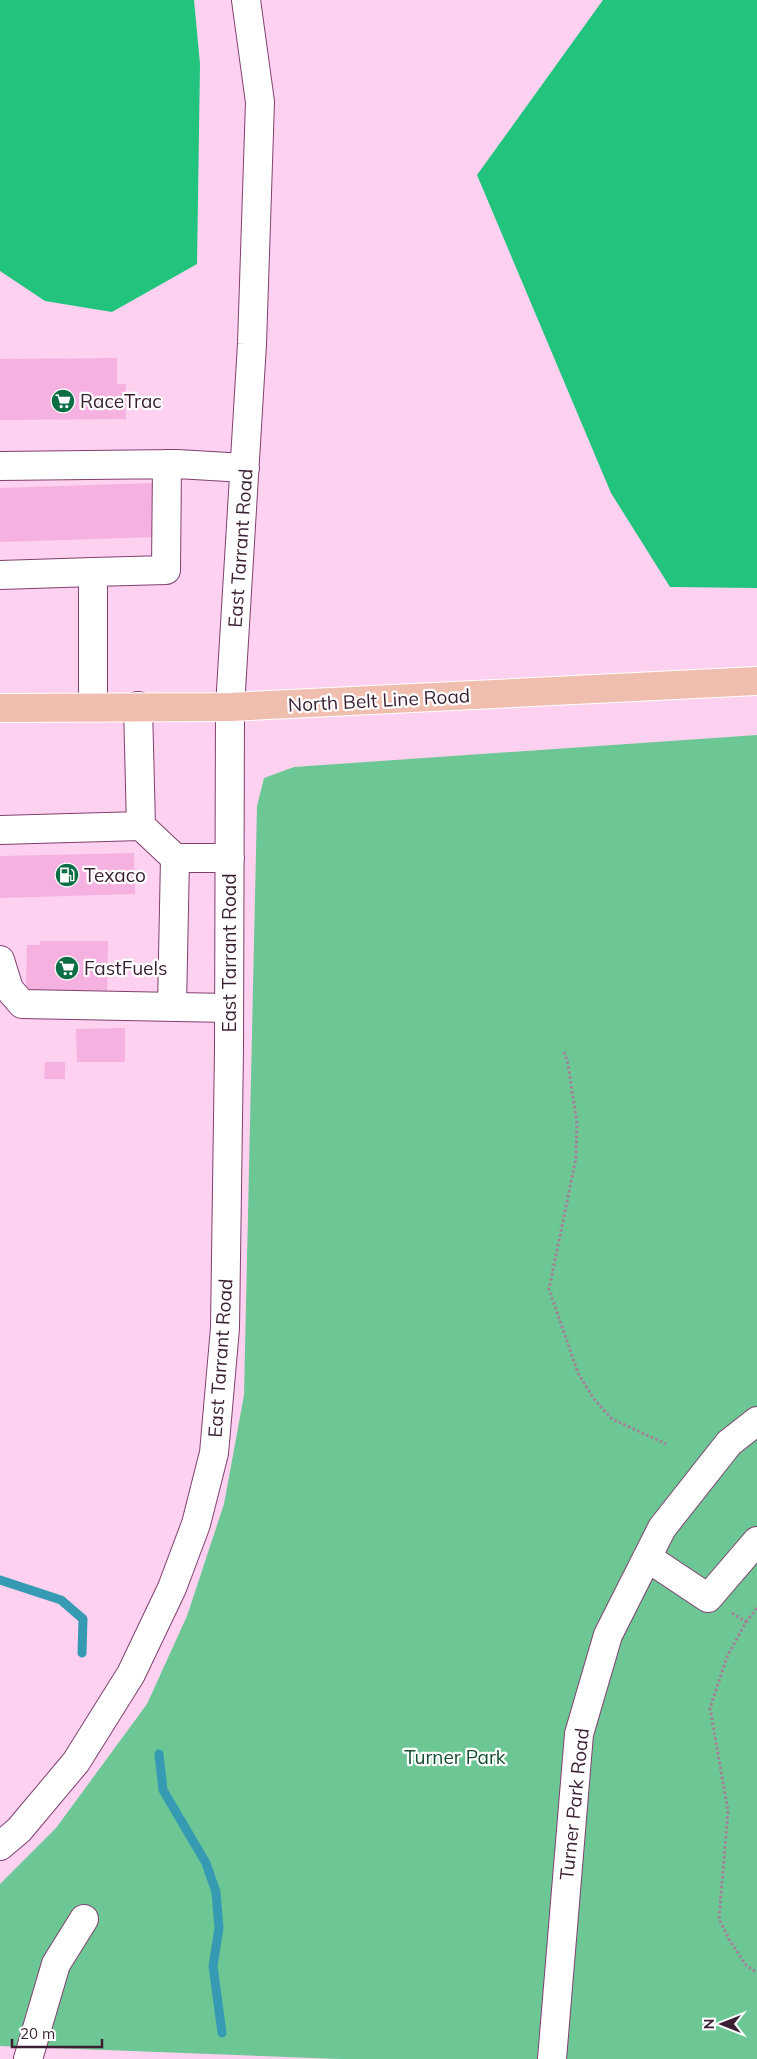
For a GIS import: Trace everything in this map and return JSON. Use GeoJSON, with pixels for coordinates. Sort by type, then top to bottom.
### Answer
{"type":"FeatureCollection","features":[{"type":"Feature","properties":{"kind":"main road","name":"North Belt Line Road"},"geometry":{"type":"LineString","coordinates":[[0,708],[230,707],[757,681]]}},
{"type":"Feature","properties":{"kind":"street","name":"East Tarrant Road"},"geometry":{"type":"LineString","coordinates":[[0,1846],[19,1830],[76,1762],[131,1674],[172,1588],[196,1524],[214,1452],[225,1328],[230,707],[252,344],[260,102],[246,0]]}},
{"type":"Feature","properties":{"kind":"street"},"geometry":{"type":"LineString","coordinates":[[0,466],[167,464],[245,468]]}},
{"type":"Feature","properties":{"kind":"street"},"geometry":{"type":"LineString","coordinates":[[0,575],[166,570],[167,464]]}},
{"type":"Feature","properties":{"kind":"street"},"geometry":{"type":"LineString","coordinates":[[93,572],[93,707]]}},
{"type":"Feature","properties":{"kind":"street"},"geometry":{"type":"LineString","coordinates":[[138,706],[141,826],[174,858],[230,858]]}},
{"type":"Feature","properties":{"kind":"street"},"geometry":{"type":"LineString","coordinates":[[0,830],[141,826]]}},
{"type":"Feature","properties":{"kind":"street"},"geometry":{"type":"LineString","coordinates":[[172,1007],[174,858]]}},
{"type":"Feature","properties":{"kind":"street"},"geometry":{"type":"LineString","coordinates":[[0,960],[9,989],[22,1004],[229,1008]]}},
{"type":"Feature","properties":{"kind":"street","name":"Turner Park Road"},"geometry":{"type":"LineString","coordinates":[[552,2059],[579,1734],[608,1635],[662,1528],[729,1443],[752,1433]]}},
{"type":"Feature","properties":{"kind":"street"},"geometry":{"type":"LineString","coordinates":[[648,1558],[708,1598],[757,1541]]}},
{"type":"Feature","properties":{"kind":"street"},"geometry":{"type":"LineString","coordinates":[[28,2059],[56,1964],[84,1919]]}},
{"type":"Feature","properties":{"kind":"path"},"geometry":{"type":"LineString","coordinates":[[564,1052],[568,1064],[577,1124],[576,1158],[549,1288],[578,1373],[594,1399],[612,1419],[666,1444]]}},
{"type":"Feature","properties":{"kind":"path"},"geometry":{"type":"LineString","coordinates":[[708,1598],[746,1622]]}},
{"type":"Feature","properties":{"kind":"path"},"geometry":{"type":"LineString","coordinates":[[757,1608],[746,1622],[727,1657],[710,1708],[728,1811],[719,1919],[730,1941],[746,1965],[757,1973]]}},
{"type":"Feature","properties":{"kind":"green space"},"geometry":{"type":"Polygon","coordinates":[[[0,0],[194,0],[200,64],[197,264],[112,312],[45,301],[0,271],[0,0]]]}},
{"type":"Feature","properties":{"kind":"green space"},"geometry":{"type":"Polygon","coordinates":[[[603,0],[757,0],[757,588],[670,587],[611,493],[477,175],[603,0]]]}},
{"type":"Feature","properties":{"kind":"green space","name":"Turner Park"},"geometry":{"type":"Polygon","coordinates":[[[757,735],[757,2059],[340,2059],[0,2046],[0,1884],[56,1828],[147,1704],[187,1616],[224,1504],[244,1395],[257,806],[264,778],[294,767],[757,735]]]}},
{"type":"Feature","properties":{"kind":"building","name":"RaceTrac"},"geometry":{"type":"Polygon","coordinates":[[[117,358],[117,384],[126,384],[126,419],[0,420],[0,359],[117,358]]]}},
{"type":"Feature","properties":{"kind":"building"},"geometry":{"type":"Polygon","coordinates":[[[154,483],[156,537],[0,542],[0,488],[154,483]]]}},
{"type":"Feature","properties":{"kind":"building","name":"Texaco"},"geometry":{"type":"Polygon","coordinates":[[[134,853],[135,894],[0,898],[0,856],[134,853]]]}},
{"type":"Feature","properties":{"kind":"building","name":"FastFuels"},"geometry":{"type":"Polygon","coordinates":[[[40,941],[108,941],[107,993],[26,991],[27,945],[40,945],[40,941]]]}},
{"type":"Feature","properties":{"kind":"building"},"geometry":{"type":"Polygon","coordinates":[[[125,1028],[125,1062],[77,1062],[76,1029],[125,1028]]]}},
{"type":"Feature","properties":{"kind":"building"},"geometry":{"type":"Polygon","coordinates":[[[45,1062],[65,1062],[65,1079],[44,1079],[45,1062]]]}},
{"type":"Feature","properties":{"kind":"waterway"},"geometry":{"type":"LineString","coordinates":[[0,1580],[61,1600],[83,1619],[82,1653]]}},
{"type":"Feature","properties":{"kind":"waterway"},"geometry":{"type":"LineString","coordinates":[[159,1754],[163,1790],[206,1863],[216,1892],[219,1928],[213,1966],[222,2033]]}},
{"type":"Feature","properties":{"kind":"place","name":"RaceTrac"},"geometry":{"type":"Point","coordinates":[63,401]}},
{"type":"Feature","properties":{"kind":"place","name":"Texaco"},"geometry":{"type":"Point","coordinates":[67,875]}},
{"type":"Feature","properties":{"kind":"place","name":"FastFuels"},"geometry":{"type":"Point","coordinates":[67,968]}}]}
